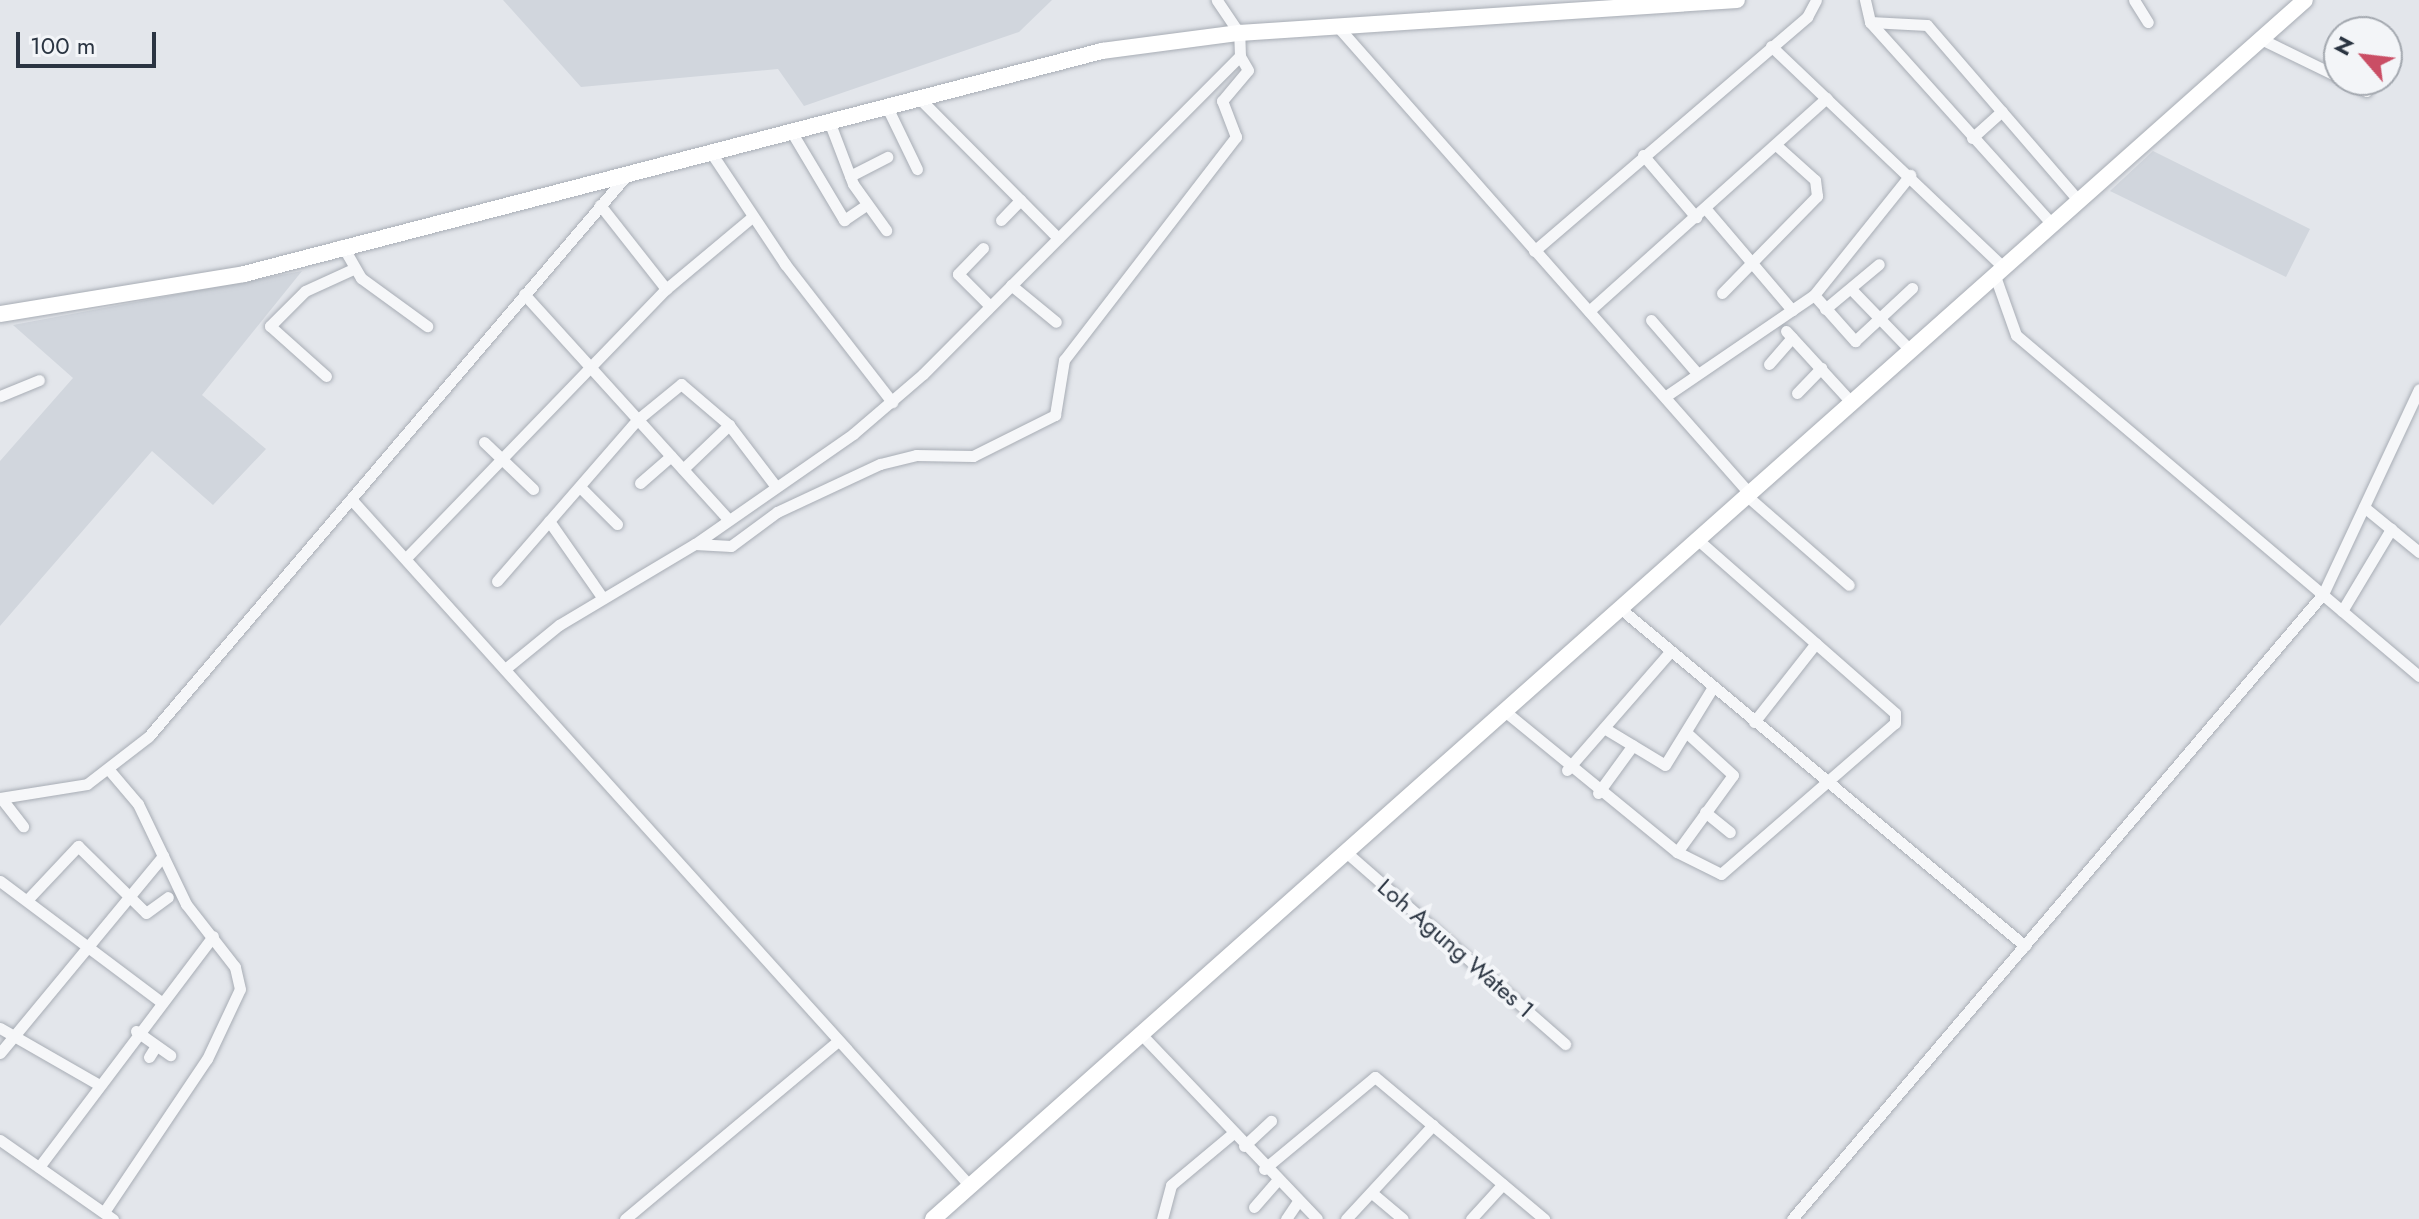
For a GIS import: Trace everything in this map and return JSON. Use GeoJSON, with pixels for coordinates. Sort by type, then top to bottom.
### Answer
{"type":"FeatureCollection","features":[{"type":"Feature","properties":{"kind":"main road"},"geometry":{"type":"LineString","coordinates":[[0,314],[214,281],[341,244],[1102,51],[1236,28],[1339,28],[1737,0]]}},
{"type":"Feature","properties":{"kind":"main road"},"geometry":{"type":"LineString","coordinates":[[933,1219],[1507,713],[2305,0]]}},
{"type":"Feature","properties":{"kind":"street"},"geometry":{"type":"LineString","coordinates":[[695,544],[731,546],[777,512],[880,464],[916,455],[973,456],[1055,415],[1064,360],[1236,137],[1222,101],[1248,70],[1240,56],[1236,28],[1217,0]]}},
{"type":"Feature","properties":{"kind":"street"},"geometry":{"type":"LineString","coordinates":[[1534,251],[1771,46],[1816,0]]}},
{"type":"Feature","properties":{"kind":"street"},"geometry":{"type":"LineString","coordinates":[[1865,0],[1870,22],[2053,225]]}},
{"type":"Feature","properties":{"kind":"street"},"geometry":{"type":"LineString","coordinates":[[2134,0],[2148,22]]}},
{"type":"Feature","properties":{"kind":"street"},"geometry":{"type":"LineString","coordinates":[[1870,22],[1927,25],[2079,201]]}},
{"type":"Feature","properties":{"kind":"street"},"geometry":{"type":"LineString","coordinates":[[1339,28],[1666,396],[1748,495],[1849,585]]}},
{"type":"Feature","properties":{"kind":"street"},"geometry":{"type":"LineString","coordinates":[[2261,39],[2323,70]]}},
{"type":"Feature","properties":{"kind":"street"},"geometry":{"type":"LineString","coordinates":[[1771,46],[1910,175],[2000,272],[2016,335],[2419,676]]}},
{"type":"Feature","properties":{"kind":"street"},"geometry":{"type":"LineString","coordinates":[[505,669],[602,597],[695,544],[774,484],[892,402],[1240,56]]}},
{"type":"Feature","properties":{"kind":"street"},"geometry":{"type":"LineString","coordinates":[[1589,311],[1826,98]]}},
{"type":"Feature","properties":{"kind":"street"},"geometry":{"type":"LineString","coordinates":[[920,99],[1058,238]]}},
{"type":"Feature","properties":{"kind":"street"},"geometry":{"type":"LineString","coordinates":[[887,107],[917,169]]}},
{"type":"Feature","properties":{"kind":"street"},"geometry":{"type":"LineString","coordinates":[[1972,138],[2002,111]]}},
{"type":"Feature","properties":{"kind":"street"},"geometry":{"type":"LineString","coordinates":[[829,121],[865,206],[886,230]]}},
{"type":"Feature","properties":{"kind":"street"},"geometry":{"type":"LineString","coordinates":[[791,131],[844,220],[865,206]]}},
{"type":"Feature","properties":{"kind":"street"},"geometry":{"type":"LineString","coordinates":[[1722,293],[1754,265],[1818,190],[1776,145]]}},
{"type":"Feature","properties":{"kind":"street"},"geometry":{"type":"LineString","coordinates":[[710,151],[752,217],[892,402]]}},
{"type":"Feature","properties":{"kind":"street"},"geometry":{"type":"LineString","coordinates":[[1643,155],[1696,217]]}},
{"type":"Feature","properties":{"kind":"street"},"geometry":{"type":"LineString","coordinates":[[850,176],[887,157]]}},
{"type":"Feature","properties":{"kind":"street"},"geometry":{"type":"LineString","coordinates":[[1,798],[66,790],[110,771],[161,723],[630,172]]}},
{"type":"Feature","properties":{"kind":"street"},"geometry":{"type":"LineString","coordinates":[[1666,396],[1696,372],[1814,295],[1910,175]]}},
{"type":"Feature","properties":{"kind":"street"},"geometry":{"type":"LineString","coordinates":[[1001,220],[1020,200]]}},
{"type":"Feature","properties":{"kind":"street"},"geometry":{"type":"LineString","coordinates":[[600,205],[666,289]]}},
{"type":"Feature","properties":{"kind":"street"},"geometry":{"type":"LineString","coordinates":[[1706,209],[1792,310]]}},
{"type":"Feature","properties":{"kind":"street"},"geometry":{"type":"LineString","coordinates":[[406,558],[506,462],[666,289],[752,217]]}},
{"type":"Feature","properties":{"kind":"street"},"geometry":{"type":"LineString","coordinates":[[341,244],[353,269],[427,326]]}},
{"type":"Feature","properties":{"kind":"street"},"geometry":{"type":"LineString","coordinates":[[983,248],[958,274],[989,305]]}},
{"type":"Feature","properties":{"kind":"street"},"geometry":{"type":"LineString","coordinates":[[1825,309],[1879,264]]}},
{"type":"Feature","properties":{"kind":"street"},"geometry":{"type":"LineString","coordinates":[[326,376],[270,325],[305,291],[353,269]]}},
{"type":"Feature","properties":{"kind":"street"},"geometry":{"type":"LineString","coordinates":[[1011,285],[1056,322]]}},
{"type":"Feature","properties":{"kind":"street"},"geometry":{"type":"LineString","coordinates":[[1814,295],[1854,341],[1912,288]]}},
{"type":"Feature","properties":{"kind":"street"},"geometry":{"type":"LineString","coordinates":[[1851,289],[1911,351]]}},
{"type":"Feature","properties":{"kind":"street"},"geometry":{"type":"LineString","coordinates":[[524,294],[727,518]]}},
{"type":"Feature","properties":{"kind":"street"},"geometry":{"type":"LineString","coordinates":[[1651,320],[1696,372]]}},
{"type":"Feature","properties":{"kind":"street"},"geometry":{"type":"LineString","coordinates":[[1769,364],[1789,335],[1852,403]]}},
{"type":"Feature","properties":{"kind":"street"},"geometry":{"type":"LineString","coordinates":[[1797,393],[1821,368]]}},
{"type":"Feature","properties":{"kind":"street"},"geometry":{"type":"LineString","coordinates":[[0,396],[39,380]]}},
{"type":"Feature","properties":{"kind":"street"},"geometry":{"type":"LineString","coordinates":[[497,581],[637,420],[681,384],[729,425],[774,484]]}},
{"type":"Feature","properties":{"kind":"street"},"geometry":{"type":"LineString","coordinates":[[1792,1219],[2323,594],[2415,408],[2419,389]]}},
{"type":"Feature","properties":{"kind":"street"},"geometry":{"type":"LineString","coordinates":[[683,469],[729,425]]}},
{"type":"Feature","properties":{"kind":"street"},"geometry":{"type":"LineString","coordinates":[[484,442],[533,489]]}},
{"type":"Feature","properties":{"kind":"street"},"geometry":{"type":"LineString","coordinates":[[640,483],[671,456]]}},
{"type":"Feature","properties":{"kind":"street"},"geometry":{"type":"LineString","coordinates":[[581,488],[617,524]]}},
{"type":"Feature","properties":{"kind":"street"},"geometry":{"type":"LineString","coordinates":[[351,499],[971,1187]]}},
{"type":"Feature","properties":{"kind":"street"},"geometry":{"type":"LineString","coordinates":[[2364,507],[2419,552]]}},
{"type":"Feature","properties":{"kind":"street"},"geometry":{"type":"LineString","coordinates":[[549,521],[602,597]]}},
{"type":"Feature","properties":{"kind":"street"},"geometry":{"type":"LineString","coordinates":[[2342,611],[2391,529]]}},
{"type":"Feature","properties":{"kind":"street"},"geometry":{"type":"LineString","coordinates":[[1507,713],[1567,770],[1677,852],[1721,874],[1897,718],[1698,540]]}},
{"type":"Feature","properties":{"kind":"street"},"geometry":{"type":"LineString","coordinates":[[1621,609],[2025,946]]}},
{"type":"Feature","properties":{"kind":"street"},"geometry":{"type":"LineString","coordinates":[[1754,722],[1816,643]]}},
{"type":"Feature","properties":{"kind":"street"},"geometry":{"type":"LineString","coordinates":[[1567,770],[1670,652]]}},
{"type":"Feature","properties":{"kind":"street"},"geometry":{"type":"LineString","coordinates":[[1604,728],[1665,765],[1713,687]]}},
{"type":"Feature","properties":{"kind":"street"},"geometry":{"type":"LineString","coordinates":[[1677,852],[1733,771],[1687,733]]}},
{"type":"Feature","properties":{"kind":"street"},"geometry":{"type":"LineString","coordinates":[[1598,793],[1633,745]]}},
{"type":"Feature","properties":{"kind":"street"},"geometry":{"type":"LineString","coordinates":[[0,1140],[108,1216],[238,1000],[235,967],[163,856],[138,804],[110,771]]}},
{"type":"Feature","properties":{"kind":"street"},"geometry":{"type":"LineString","coordinates":[[1,798],[23,826]]}},
{"type":"Feature","properties":{"kind":"street"},"geometry":{"type":"LineString","coordinates":[[1705,812],[1730,832]]}},
{"type":"Feature","properties":{"kind":"street"},"geometry":{"type":"LineString","coordinates":[[28,899],[78,846],[127,898],[149,913],[168,897]]}},
{"type":"Feature","properties":{"kind":"street","name":"Loh Agung Wates 1"},"geometry":{"type":"LineString","coordinates":[[1347,853],[1565,1044]]}},
{"type":"Feature","properties":{"kind":"street"},"geometry":{"type":"LineString","coordinates":[[0,1053],[163,856]]}},
{"type":"Feature","properties":{"kind":"street"},"geometry":{"type":"LineString","coordinates":[[0,881],[90,943],[160,1001]]}},
{"type":"Feature","properties":{"kind":"street"},"geometry":{"type":"LineString","coordinates":[[39,1167],[96,1083],[213,936]]}},
{"type":"Feature","properties":{"kind":"street"},"geometry":{"type":"LineString","coordinates":[[0,1028],[11,1040],[96,1083]]}},
{"type":"Feature","properties":{"kind":"street"},"geometry":{"type":"LineString","coordinates":[[136,1031],[170,1055]]}},
{"type":"Feature","properties":{"kind":"street"},"geometry":{"type":"LineString","coordinates":[[1141,1034],[1264,1169],[1317,1219]]}},
{"type":"Feature","properties":{"kind":"street"},"geometry":{"type":"LineString","coordinates":[[625,1219],[838,1041]]}},
{"type":"Feature","properties":{"kind":"street"},"geometry":{"type":"LineString","coordinates":[[149,1057],[156,1046]]}},
{"type":"Feature","properties":{"kind":"street"},"geometry":{"type":"LineString","coordinates":[[1264,1169],[1370,1078],[1433,1125],[1544,1219]]}},
{"type":"Feature","properties":{"kind":"street"},"geometry":{"type":"LineString","coordinates":[[1244,1146],[1271,1121]]}},
{"type":"Feature","properties":{"kind":"street"},"geometry":{"type":"LineString","coordinates":[[1346,1219],[1433,1125]]}},
{"type":"Feature","properties":{"kind":"street"},"geometry":{"type":"LineString","coordinates":[[1162,1219],[1171,1185],[1232,1134]]}},
{"type":"Feature","properties":{"kind":"street"},"geometry":{"type":"LineString","coordinates":[[1254,1207],[1277,1181]]}},
{"type":"Feature","properties":{"kind":"street"},"geometry":{"type":"LineString","coordinates":[[1471,1219],[1503,1184]]}},
{"type":"Feature","properties":{"kind":"street"},"geometry":{"type":"LineString","coordinates":[[1372,1193],[1403,1219]]}},
{"type":"Feature","properties":{"kind":"street"},"geometry":{"type":"LineString","coordinates":[[1286,1219],[1298,1201]]}},
{"type":"Feature","properties":{"kind":"shaded area"},"geometry":{"type":"Polygon","coordinates":[[[503,0],[1052,0],[1019,32],[804,106],[778,69],[581,87],[503,0]]]}},
{"type":"Feature","properties":{"kind":"shaded area"},"geometry":{"type":"Polygon","coordinates":[[[2153,151],[2310,229],[2286,277],[2110,191],[2153,151]]]}},
{"type":"Feature","properties":{"kind":"shaded area"},"geometry":{"type":"Polygon","coordinates":[[[302,271],[202,395],[266,449],[213,505],[152,451],[0,626],[0,461],[73,378],[13,325],[302,271]]]}}]}
